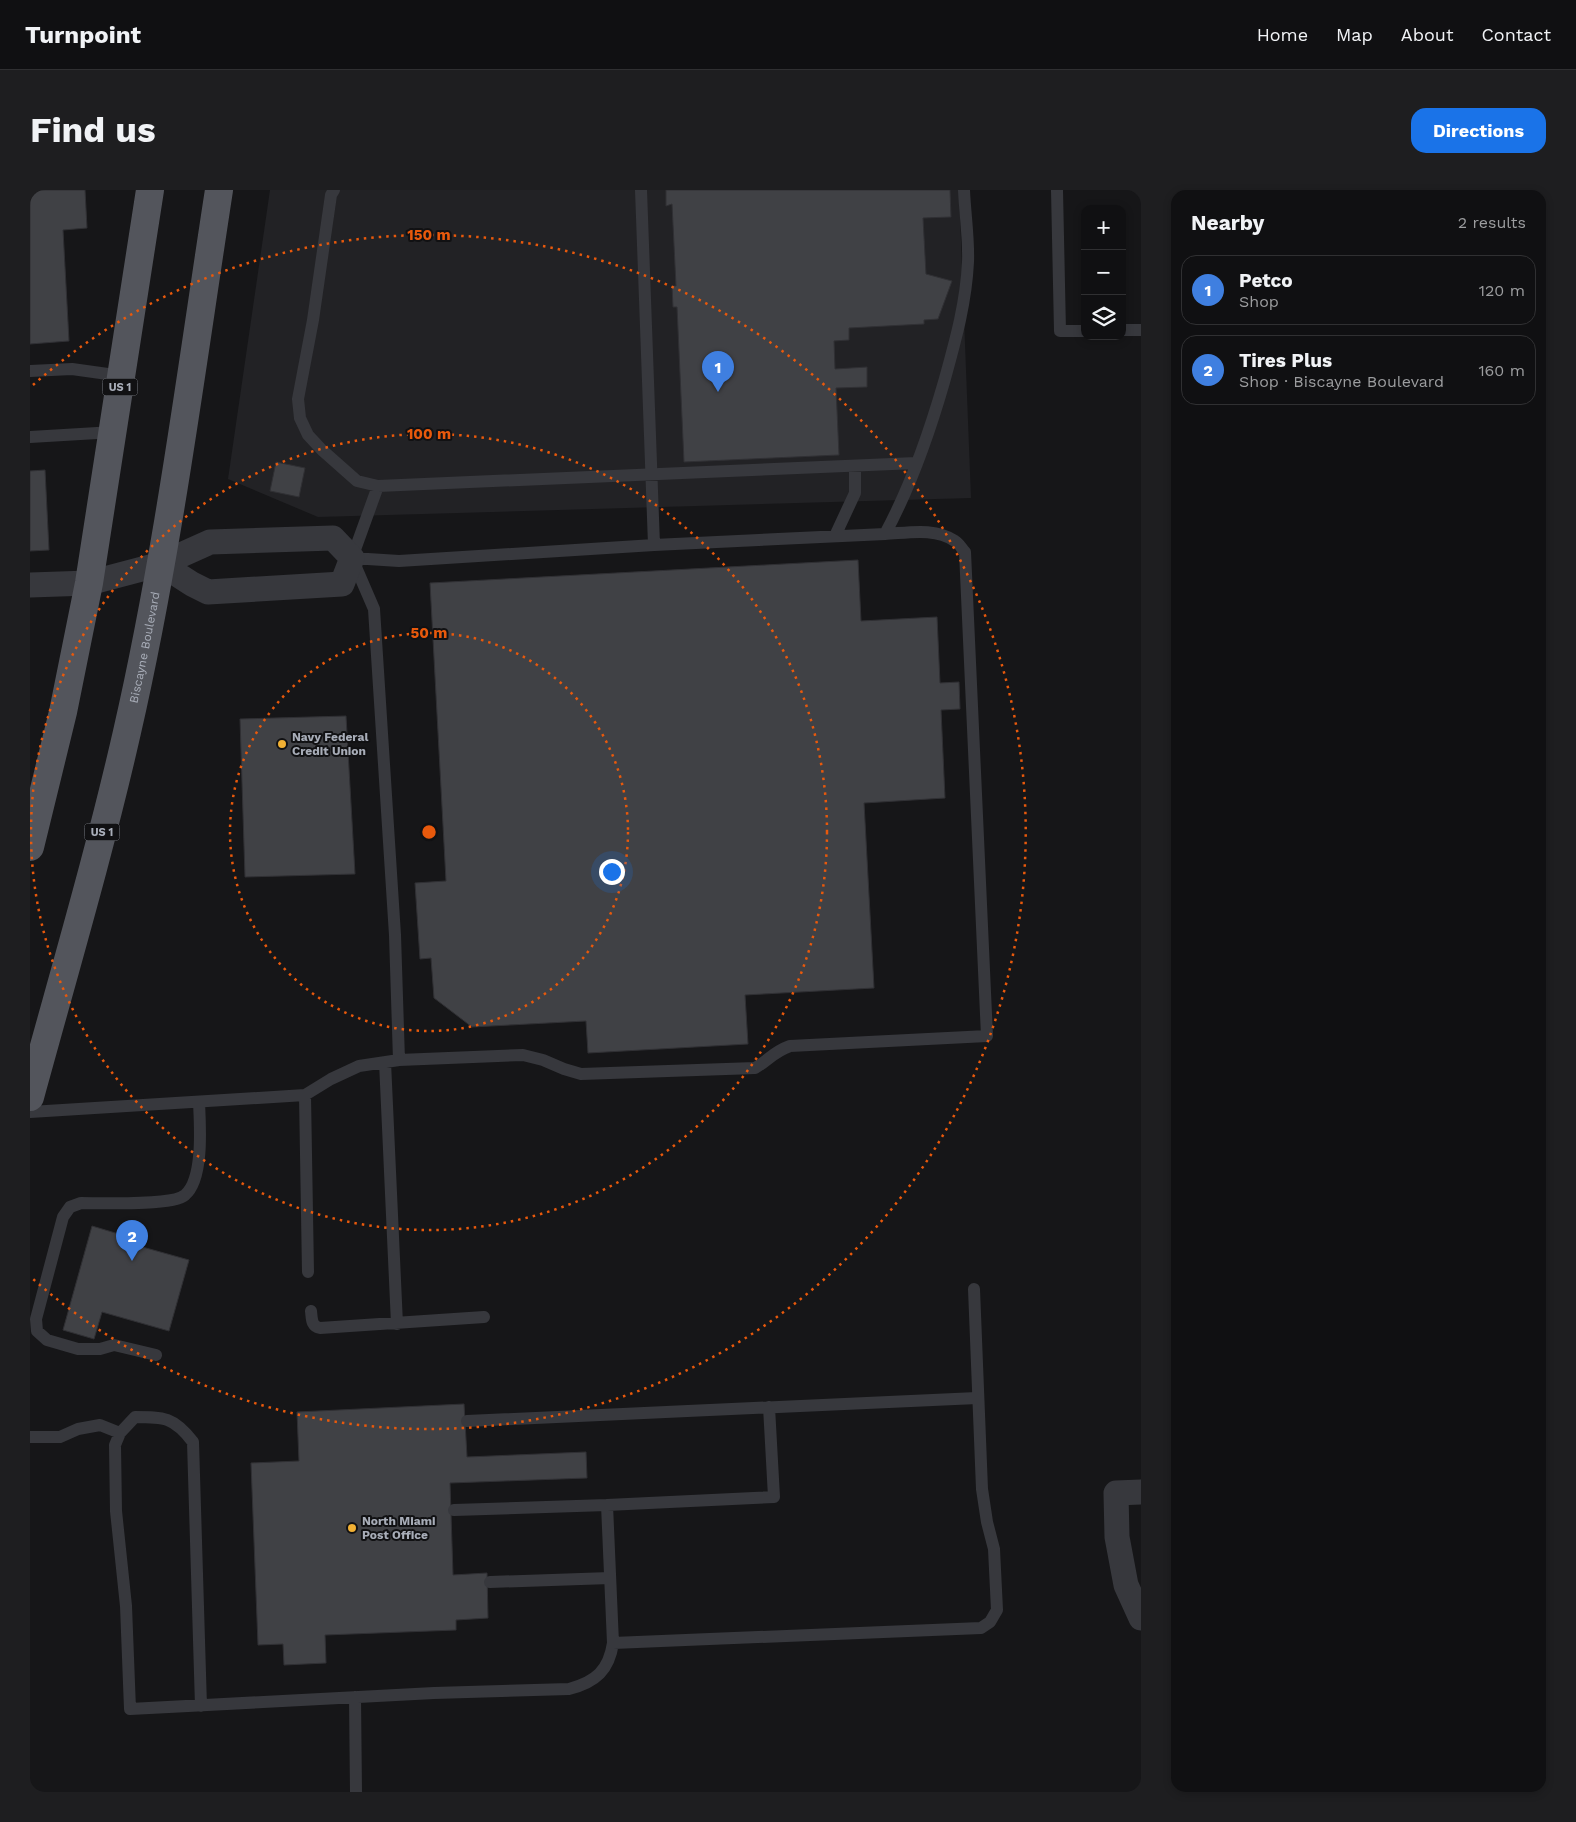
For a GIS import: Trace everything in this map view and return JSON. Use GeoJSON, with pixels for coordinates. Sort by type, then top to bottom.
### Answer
{"type":"FeatureCollection","features":[{"type":"Feature","properties":{"kind":"main road","name":"US 1"},"geometry":{"type":"LineString","coordinates":[[30,847],[35,809],[63,712],[88,583],[114,432],[150,190]]}},
{"type":"Feature","properties":{"kind":"main road"},"geometry":{"type":"LineString","coordinates":[[208,190],[212,236]]}},
{"type":"Feature","properties":{"kind":"main road","name":"Biscayne Boulevard"},"geometry":{"type":"LineString","coordinates":[[30,1097],[127,732],[162,564],[219,190]]}},
{"type":"Feature","properties":{"kind":"street"},"geometry":{"type":"LineString","coordinates":[[30,585],[88,583],[162,564],[210,542],[333,538],[352,558],[342,584],[208,592],[162,564]]}},
{"type":"Feature","properties":{"kind":"street"},"geometry":{"type":"LineString","coordinates":[[1141,1492],[1116,1493],[1117,1537],[1126,1585],[1141,1618]]}},
{"type":"Feature","properties":{"kind":"lane"},"geometry":{"type":"LineString","coordinates":[[334,190],[331,195],[298,400],[300,418],[308,435],[357,481],[378,486],[916,463]]}},
{"type":"Feature","properties":{"kind":"lane"},"geometry":{"type":"LineString","coordinates":[[642,190],[654,545]]}},
{"type":"Feature","properties":{"kind":"lane"},"geometry":{"type":"LineString","coordinates":[[885,534],[902,502],[934,418],[960,327],[968,260],[964,190]]}},
{"type":"Feature","properties":{"kind":"lane"},"geometry":{"type":"LineString","coordinates":[[1057,190],[1060,331],[1081,331]]}},
{"type":"Feature","properties":{"kind":"lane"},"geometry":{"type":"LineString","coordinates":[[1126,330],[1141,330]]}},
{"type":"Feature","properties":{"kind":"lane"},"geometry":{"type":"LineString","coordinates":[[30,371],[72,369],[122,376]]}},
{"type":"Feature","properties":{"kind":"lane"},"geometry":{"type":"LineString","coordinates":[[30,437],[114,432]]}},
{"type":"Feature","properties":{"kind":"lane"},"geometry":{"type":"LineString","coordinates":[[835,536],[856,492],[855,466]]}},
{"type":"Feature","properties":{"kind":"lane"},"geometry":{"type":"LineString","coordinates":[[378,486],[352,558],[374,609],[397,971],[399,1060]]}},
{"type":"Feature","properties":{"kind":"lane"},"geometry":{"type":"LineString","coordinates":[[30,1112],[305,1095],[331,1079],[359,1066],[399,1060],[523,1055],[581,1074],[651,1073],[755,1068],[776,1051],[790,1046],[987,1036],[965,552],[956,541],[943,535],[928,532],[654,545],[399,561],[352,558]]}},
{"type":"Feature","properties":{"kind":"lane"},"geometry":{"type":"LineString","coordinates":[[386,1062],[397,1324]]}},
{"type":"Feature","properties":{"kind":"lane"},"geometry":{"type":"LineString","coordinates":[[305,1095],[308,1272]]}},
{"type":"Feature","properties":{"kind":"lane"},"geometry":{"type":"LineString","coordinates":[[156,1355],[114,1345],[100,1348],[78,1348],[47,1340],[37,1331],[36,1318],[63,1217],[70,1208],[81,1203],[168,1201],[185,1196],[194,1181],[199,1158],[199,1102]]}},
{"type":"Feature","properties":{"kind":"lane"},"geometry":{"type":"LineString","coordinates":[[613,1642],[981,1628],[990,1622],[997,1610],[994,1549],[987,1522],[982,1489],[974,1290]]}},
{"type":"Feature","properties":{"kind":"lane"},"geometry":{"type":"LineString","coordinates":[[311,1311],[312,1324],[320,1328],[484,1317]]}},
{"type":"Feature","properties":{"kind":"lane"},"geometry":{"type":"LineString","coordinates":[[467,1421],[978,1398]]}},
{"type":"Feature","properties":{"kind":"lane"},"geometry":{"type":"LineString","coordinates":[[454,1510],[774,1498],[769,1407]]}},
{"type":"Feature","properties":{"kind":"lane"},"geometry":{"type":"LineString","coordinates":[[200,1706],[192,1442],[184,1430],[173,1422],[160,1417],[135,1417],[120,1433],[115,1445],[116,1511],[126,1606],[130,1709],[200,1706],[434,1693],[569,1689],[585,1685],[597,1676],[606,1664],[613,1642],[607,1504]]}},
{"type":"Feature","properties":{"kind":"lane"},"geometry":{"type":"LineString","coordinates":[[30,1437],[60,1437],[78,1429],[100,1425],[120,1433]]}},
{"type":"Feature","properties":{"kind":"lane"},"geometry":{"type":"LineString","coordinates":[[490,1582],[610,1578]]}},
{"type":"Feature","properties":{"kind":"lane"},"geometry":{"type":"LineString","coordinates":[[355,1697],[356,1792]]}},
{"type":"Feature","properties":{"kind":"shaded area"},"geometry":{"type":"Polygon","coordinates":[[[270,190],[959,190],[971,498],[318,517],[228,479],[270,190]]]}},
{"type":"Feature","properties":{"kind":"building"},"geometry":{"type":"Polygon","coordinates":[[[30,190],[85,190],[87,228],[63,230],[69,341],[30,344],[30,190]]]}},
{"type":"Feature","properties":{"kind":"building"},"geometry":{"type":"Polygon","coordinates":[[[666,190],[950,190],[951,217],[923,218],[926,274],[952,281],[938,319],[924,320],[924,324],[849,328],[849,340],[834,341],[835,369],[867,367],[867,387],[836,388],[839,455],[684,462],[677,307],[673,307],[672,286],[676,286],[672,204],[666,206],[666,190]]]}},
{"type":"Feature","properties":{"kind":"building"},"geometry":{"type":"Polygon","coordinates":[[[276,462],[305,468],[299,497],[270,491],[276,462]]]}},
{"type":"Feature","properties":{"kind":"building"},"geometry":{"type":"Polygon","coordinates":[[[45,470],[49,550],[30,551],[30,471],[45,470]]]}},
{"type":"Feature","properties":{"kind":"building"},"geometry":{"type":"Polygon","coordinates":[[[858,560],[861,621],[937,617],[940,683],[959,682],[960,709],[941,710],[945,798],[864,803],[874,988],[745,995],[748,1044],[588,1053],[586,1021],[472,1027],[434,998],[431,958],[420,959],[415,883],[446,881],[430,583],[858,560]]]}},
{"type":"Feature","properties":{"kind":"building"},"geometry":{"type":"Polygon","coordinates":[[[346,716],[355,874],[245,877],[240,719],[346,716]]]}},
{"type":"Feature","properties":{"kind":"building"},"geometry":{"type":"Polygon","coordinates":[[[92,1226],[122,1235],[121,1241],[189,1260],[169,1331],[102,1312],[94,1339],[63,1330],[92,1226]]]}},
{"type":"Feature","properties":{"kind":"building","name":"North Miami Post Office"},"geometry":{"type":"Polygon","coordinates":[[[464,1404],[467,1457],[586,1452],[587,1478],[450,1483],[453,1575],[487,1573],[488,1618],[456,1620],[456,1630],[325,1635],[326,1663],[284,1665],[283,1644],[258,1645],[251,1463],[299,1461],[297,1412],[464,1404]]]}},
{"type":"Feature","properties":{"kind":"place","name":"Petco"},"geometry":{"type":"Point","coordinates":[718,392]}},
{"type":"Feature","properties":{"kind":"place","name":"Navy Federal Credit Union"},"geometry":{"type":"Point","coordinates":[282,744]}},
{"type":"Feature","properties":{"kind":"place","name":"Tires Plus"},"geometry":{"type":"Point","coordinates":[132,1261]}},
{"type":"Feature","properties":{"kind":"place","name":"North Miami Post Office"},"geometry":{"type":"Point","coordinates":[352,1528]}}]}
